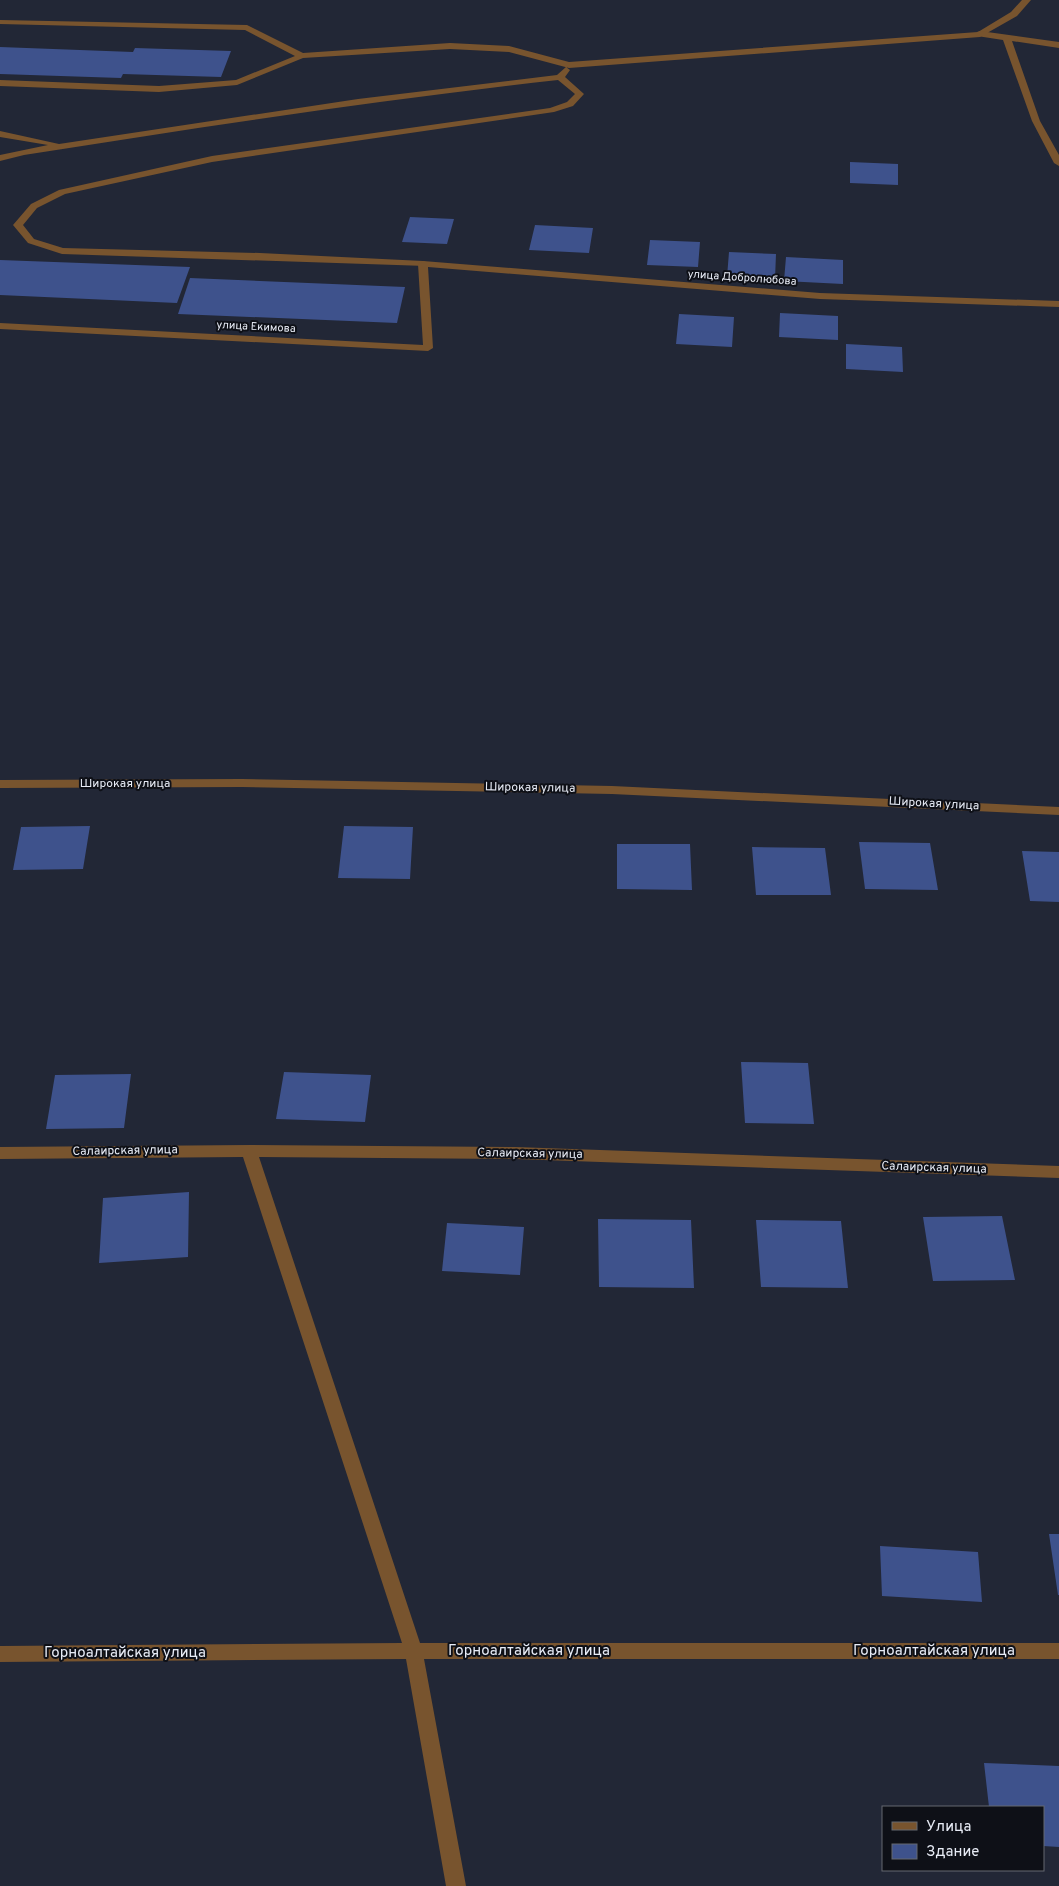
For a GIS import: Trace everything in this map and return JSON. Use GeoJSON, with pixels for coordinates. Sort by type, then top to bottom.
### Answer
{"type":"FeatureCollection","features":[{"type":"Feature","properties":{"kind":"street"},"geometry":{"type":"LineString","coordinates":[[980,34],[1014,14],[1027,0]]}},
{"type":"Feature","properties":{"kind":"street"},"geometry":{"type":"LineString","coordinates":[[0,22],[247,28],[302,56]]}},
{"type":"Feature","properties":{"kind":"street"},"geometry":{"type":"LineString","coordinates":[[0,84],[159,89],[237,82],[302,56],[450,46],[509,49],[569,65],[980,34],[1059,45]]}},
{"type":"Feature","properties":{"kind":"street"},"geometry":{"type":"LineString","coordinates":[[1006,37],[1036,121],[1059,163]]}},
{"type":"Feature","properties":{"kind":"street"},"geometry":{"type":"LineString","coordinates":[[0,158],[65,146],[423,91],[560,77],[569,65]]}},
{"type":"Feature","properties":{"kind":"street","name":"улица Добролюбова"},"geometry":{"type":"LineString","coordinates":[[560,77],[580,94],[570,104],[551,110],[212,158],[62,192],[34,206],[18,225],[30,241],[62,251],[260,256],[423,264],[802,295],[1007,304],[1059,304]]}},
{"type":"Feature","properties":{"kind":"street"},"geometry":{"type":"LineString","coordinates":[[0,134],[65,146]]}},
{"type":"Feature","properties":{"kind":"street","name":"улица Екимова"},"geometry":{"type":"LineString","coordinates":[[0,326],[428,348],[423,264]]}},
{"type":"Feature","properties":{"kind":"street","name":"Широкая улица"},"geometry":{"type":"LineString","coordinates":[[0,784],[242,783],[612,790],[1059,811]]}},
{"type":"Feature","properties":{"kind":"street"},"geometry":{"type":"LineString","coordinates":[[248,1151],[414,1651],[456,1886]]}},
{"type":"Feature","properties":{"kind":"street","name":"Салаирская улица"},"geometry":{"type":"LineString","coordinates":[[0,1153],[248,1151],[525,1153],[1059,1172]]}},
{"type":"Feature","properties":{"kind":"street","name":"Горноалтайская улица"},"geometry":{"type":"LineString","coordinates":[[0,1654],[414,1651],[1059,1651]]}},
{"type":"Feature","properties":{"kind":"building"},"geometry":{"type":"Polygon","coordinates":[[[0,47],[133,52],[135,48],[231,51],[221,77],[123,74],[121,78],[0,74],[0,47]]]}},
{"type":"Feature","properties":{"kind":"building"},"geometry":{"type":"Polygon","coordinates":[[[850,162],[898,164],[898,185],[850,183],[850,162]]]}},
{"type":"Feature","properties":{"kind":"building"},"geometry":{"type":"Polygon","coordinates":[[[410,217],[454,219],[447,244],[402,242],[410,217]]]}},
{"type":"Feature","properties":{"kind":"building"},"geometry":{"type":"Polygon","coordinates":[[[535,225],[593,228],[589,253],[529,250],[535,225]]]}},
{"type":"Feature","properties":{"kind":"building"},"geometry":{"type":"Polygon","coordinates":[[[650,240],[700,242],[698,267],[647,265],[650,240]]]}},
{"type":"Feature","properties":{"kind":"building"},"geometry":{"type":"Polygon","coordinates":[[[729,252],[776,254],[775,279],[727,277],[729,252]]]}},
{"type":"Feature","properties":{"kind":"building"},"geometry":{"type":"Polygon","coordinates":[[[786,257],[843,260],[843,284],[784,281],[786,257]]]}},
{"type":"Feature","properties":{"kind":"building"},"geometry":{"type":"Polygon","coordinates":[[[0,260],[190,267],[177,303],[0,295],[0,260]]]}},
{"type":"Feature","properties":{"kind":"building"},"geometry":{"type":"Polygon","coordinates":[[[190,278],[405,287],[397,323],[178,314],[190,278]]]}},
{"type":"Feature","properties":{"kind":"building"},"geometry":{"type":"Polygon","coordinates":[[[780,313],[838,316],[838,340],[779,337],[780,313]]]}},
{"type":"Feature","properties":{"kind":"building"},"geometry":{"type":"Polygon","coordinates":[[[679,314],[734,317],[732,347],[676,344],[679,314]]]}},
{"type":"Feature","properties":{"kind":"building"},"geometry":{"type":"Polygon","coordinates":[[[846,344],[902,347],[903,372],[846,369],[846,344]]]}},
{"type":"Feature","properties":{"kind":"building"},"geometry":{"type":"Polygon","coordinates":[[[90,826],[83,869],[13,870],[21,827],[90,826]]]}},
{"type":"Feature","properties":{"kind":"building"},"geometry":{"type":"Polygon","coordinates":[[[344,826],[413,827],[410,879],[338,878],[344,826]]]}},
{"type":"Feature","properties":{"kind":"building"},"geometry":{"type":"Polygon","coordinates":[[[859,842],[930,843],[938,890],[865,889],[859,842]]]}},
{"type":"Feature","properties":{"kind":"building"},"geometry":{"type":"Polygon","coordinates":[[[617,844],[690,844],[692,890],[617,889],[617,844]]]}},
{"type":"Feature","properties":{"kind":"building"},"geometry":{"type":"Polygon","coordinates":[[[752,847],[825,848],[831,895],[756,895],[752,847]]]}},
{"type":"Feature","properties":{"kind":"building"},"geometry":{"type":"Polygon","coordinates":[[[1022,851],[1059,852],[1059,902],[1030,901],[1022,851]]]}},
{"type":"Feature","properties":{"kind":"building"},"geometry":{"type":"Polygon","coordinates":[[[741,1062],[808,1063],[814,1124],[745,1123],[741,1062]]]}},
{"type":"Feature","properties":{"kind":"building"},"geometry":{"type":"Polygon","coordinates":[[[284,1072],[371,1075],[365,1122],[276,1119],[284,1072]]]}},
{"type":"Feature","properties":{"kind":"building"},"geometry":{"type":"Polygon","coordinates":[[[131,1074],[124,1128],[46,1129],[55,1075],[131,1074]]]}},
{"type":"Feature","properties":{"kind":"building"},"geometry":{"type":"Polygon","coordinates":[[[189,1192],[188,1257],[99,1263],[103,1198],[189,1192]]]}},
{"type":"Feature","properties":{"kind":"building"},"geometry":{"type":"Polygon","coordinates":[[[1002,1216],[1015,1280],[933,1281],[923,1217],[1002,1216]]]}},
{"type":"Feature","properties":{"kind":"building"},"geometry":{"type":"Polygon","coordinates":[[[598,1219],[691,1220],[694,1288],[599,1287],[598,1219]]]}},
{"type":"Feature","properties":{"kind":"building"},"geometry":{"type":"Polygon","coordinates":[[[756,1220],[841,1221],[848,1288],[761,1287],[756,1220]]]}},
{"type":"Feature","properties":{"kind":"building"},"geometry":{"type":"Polygon","coordinates":[[[447,1223],[524,1227],[520,1275],[442,1271],[447,1223]]]}},
{"type":"Feature","properties":{"kind":"building"},"geometry":{"type":"Polygon","coordinates":[[[1049,1534],[1059,1534],[1059,1595],[1058,1595],[1049,1534]]]}},
{"type":"Feature","properties":{"kind":"building"},"geometry":{"type":"Polygon","coordinates":[[[880,1546],[978,1552],[982,1602],[882,1596],[880,1546]]]}},
{"type":"Feature","properties":{"kind":"building"},"geometry":{"type":"Polygon","coordinates":[[[984,1763],[1059,1766],[1059,1847],[1044,1846],[1044,1806],[989,1806],[984,1763]]]}}]}
